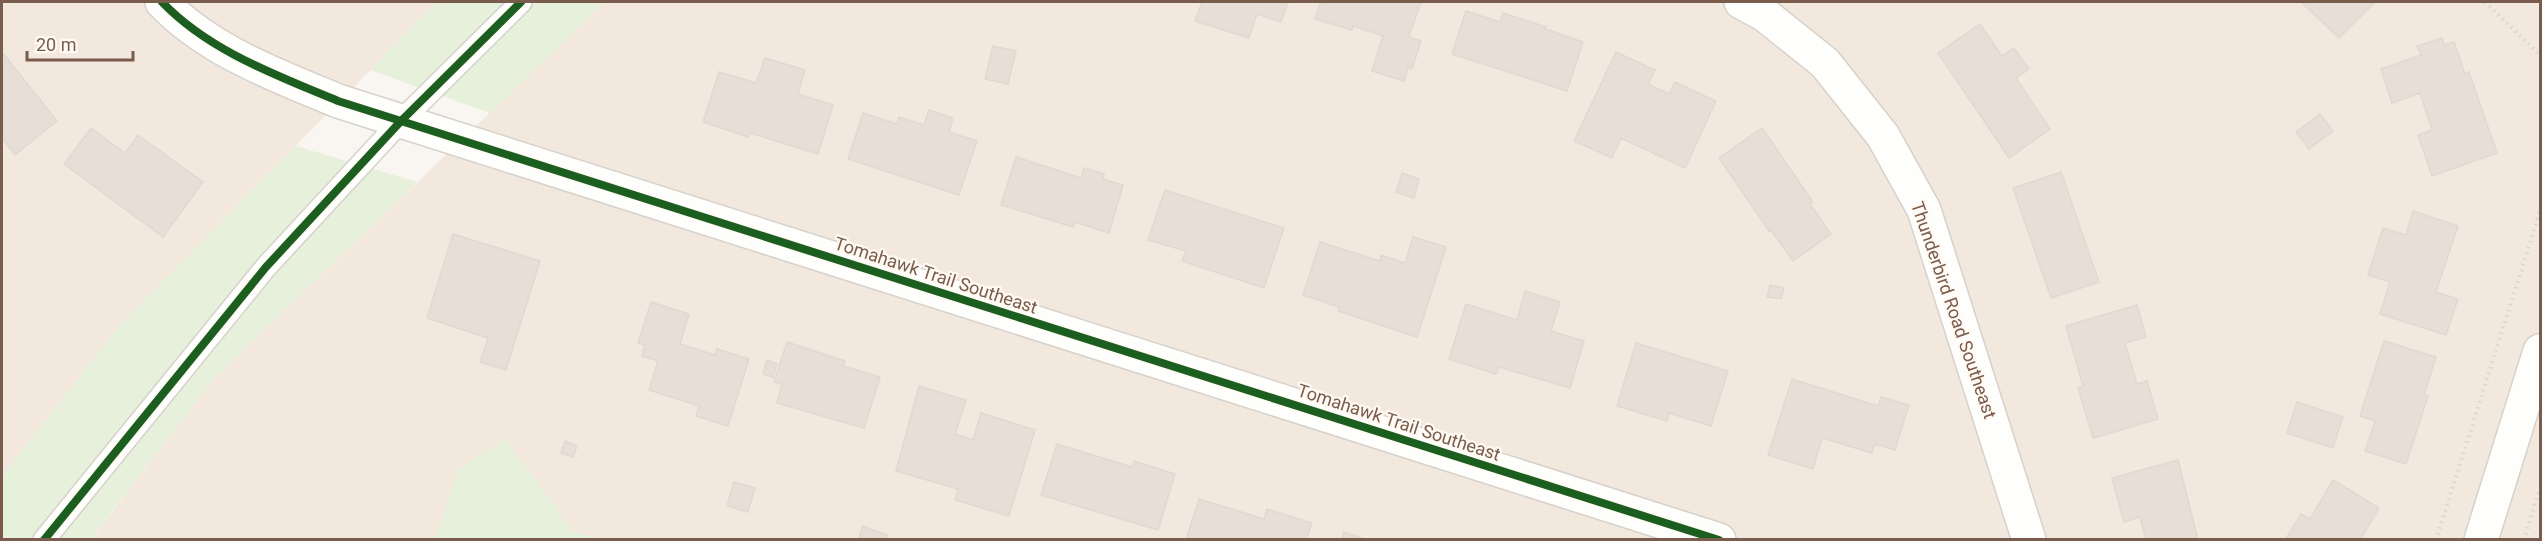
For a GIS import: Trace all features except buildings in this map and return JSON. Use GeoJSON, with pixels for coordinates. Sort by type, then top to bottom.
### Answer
{"type":"FeatureCollection","features":[{"type":"Feature","properties":{"kind":"street","name":"Tomahawk Trail Southeast"},"geometry":{"type":"LineString","coordinates":[[162,2],[177,17],[251,65],[338,101],[1719,540]]}},
{"type":"Feature","properties":{"kind":"street","name":"Thunderbird Road Southeast"},"geometry":{"type":"LineString","coordinates":[[1741,2],[1766,15],[1826,63],[1883,136],[1924,210],[2029,540]]}},
{"type":"Feature","properties":{"kind":"street"},"geometry":{"type":"LineString","coordinates":[[2481,540],[2541,351]]}},
{"type":"Feature","properties":{"kind":"lane"},"geometry":{"type":"LineString","coordinates":[[44,540],[266,267],[400,121],[521,2]]}},
{"type":"Feature","properties":{"kind":"path"},"geometry":{"type":"LineString","coordinates":[[2485,2],[2541,56]]}},
{"type":"Feature","properties":{"kind":"path"},"geometry":{"type":"LineString","coordinates":[[2436,540],[2541,212]]}},
{"type":"Feature","properties":{"kind":"path"},"geometry":{"type":"LineString","coordinates":[[2524,540],[2541,488]]}},
{"type":"Feature","properties":{"kind":"shaded area"},"geometry":{"type":"Polygon","coordinates":[[[2,2],[437,2],[122,323],[2,476],[2,2]]]}},
{"type":"Feature","properties":{"kind":"shaded area"},"geometry":{"type":"Polygon","coordinates":[[[605,2],[2540,2],[2540,539],[91,540],[215,377],[605,2]]]}},
{"type":"Feature","properties":{"kind":"green space"},"geometry":{"type":"Polygon","coordinates":[[[437,2],[605,2],[490,113],[370,70],[437,2]]]}},
{"type":"Feature","properties":{"kind":"green space"},"geometry":{"type":"Polygon","coordinates":[[[296,146],[417,182],[215,377],[91,539],[2,539],[2,476],[122,323],[296,146]]]}},
{"type":"Feature","properties":{"kind":"green space"},"geometry":{"type":"Polygon","coordinates":[[[506,440],[574,532],[604,539],[436,539],[457,469],[506,440]]]}},
{"type":"Feature","properties":{"kind":"cycle path"},"geometry":{"type":"LineString","coordinates":[[162,2],[181,19],[222,48],[267,71],[338,101],[1719,540]]}},
{"type":"Feature","properties":{"kind":"cycle path"},"geometry":{"type":"LineString","coordinates":[[44,540],[266,267],[401,121],[521,2]]}}]}
